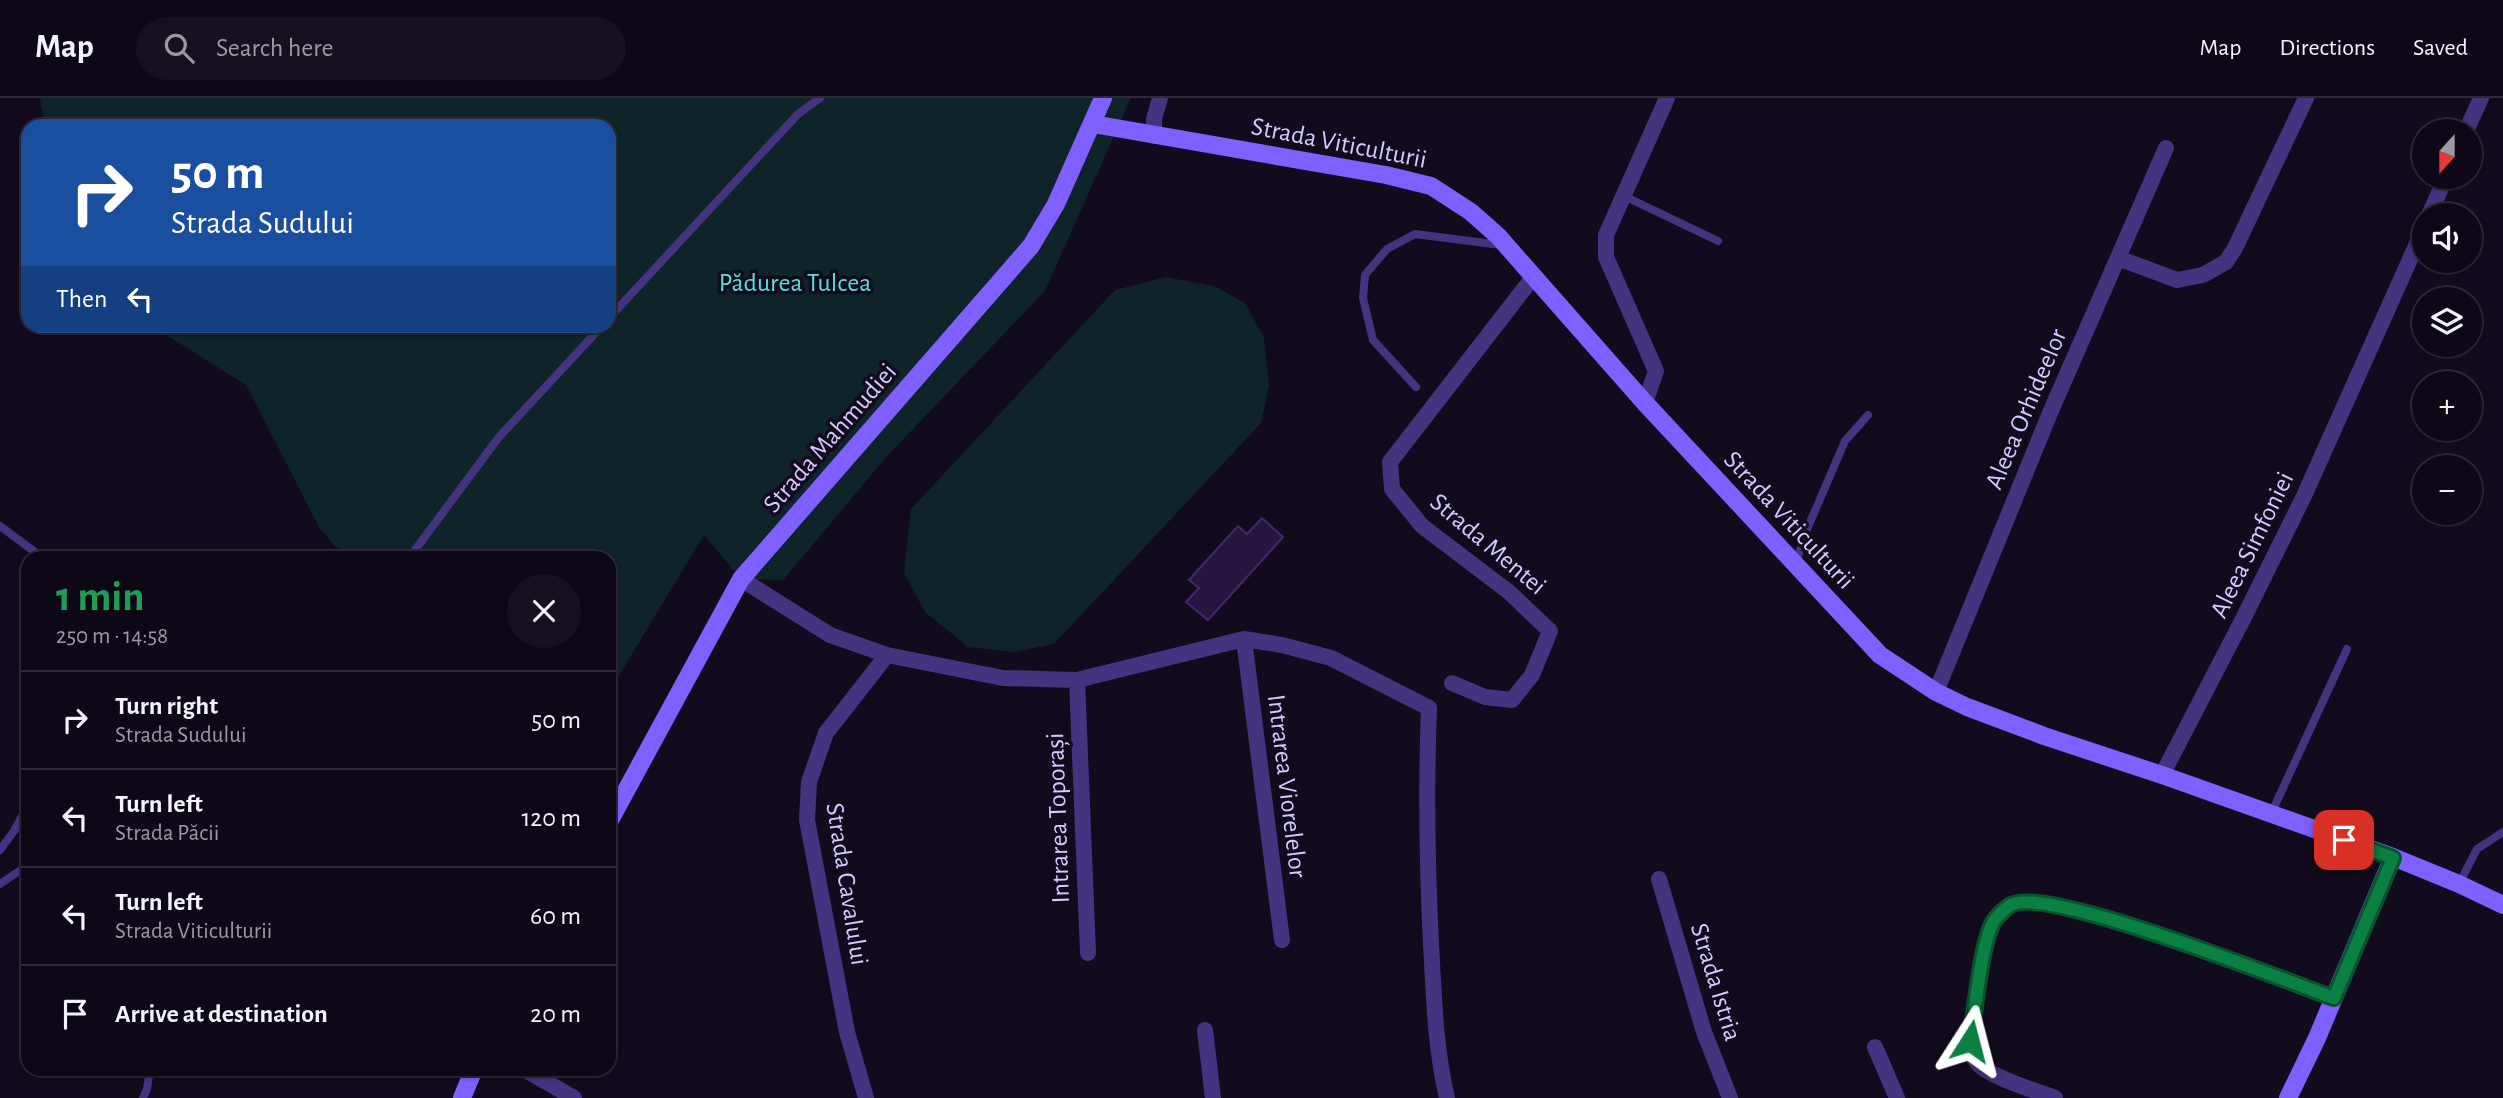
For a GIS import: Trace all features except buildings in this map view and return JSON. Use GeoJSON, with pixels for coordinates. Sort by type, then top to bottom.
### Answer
{"type":"FeatureCollection","features":[{"type":"Feature","properties":{"kind":"main road","name":"Strada Mahmudiei"},"geometry":{"type":"LineString","coordinates":[[616,809],[741,579],[1031,246],[1056,204],[1102,98]]}},
{"type":"Feature","properties":{"kind":"main road","name":"Strada Viticulturii"},"geometry":{"type":"LineString","coordinates":[[1093,124],[1387,175],[1431,186],[1471,212],[1507,246],[1645,403],[1880,655],[1936,692],[1967,707],[2393,858],[2503,905]]}},
{"type":"Feature","properties":{"kind":"main road"},"geometry":{"type":"LineString","coordinates":[[2288,1098],[2393,858]]}},
{"type":"Feature","properties":{"kind":"main road"},"geometry":{"type":"LineString","coordinates":[[462,1098],[471,1076]]}},
{"type":"Feature","properties":{"kind":"street"},"geometry":{"type":"LineString","coordinates":[[1154,136],[1154,119],[1160,98]]}},
{"type":"Feature","properties":{"kind":"street"},"geometry":{"type":"LineString","coordinates":[[1645,403],[1657,371],[1606,257],[1606,236],[1667,98]]}},
{"type":"Feature","properties":{"kind":"street"},"geometry":{"type":"LineString","coordinates":[[2118,258],[2177,280],[2203,275],[2226,262],[2306,98]]}},
{"type":"Feature","properties":{"kind":"street"},"geometry":{"type":"LineString","coordinates":[[2471,119],[2480,98]]}},
{"type":"Feature","properties":{"kind":"street","name":"Aleea Orhideelor"},"geometry":{"type":"LineString","coordinates":[[1936,692],[2050,413],[2166,148]]}},
{"type":"Feature","properties":{"kind":"street","name":"Aleea Simfoniei"},"geometry":{"type":"LineString","coordinates":[[2162,775],[2244,619],[2304,496],[2412,255]]}},
{"type":"Feature","properties":{"kind":"street","name":"Strada Mentei"},"geometry":{"type":"LineString","coordinates":[[1452,683],[1485,697],[1512,701],[1532,675],[1550,631],[1509,592],[1422,526],[1392,489],[1390,462],[1534,276]]}},
{"type":"Feature","properties":{"kind":"street"},"geometry":{"type":"LineString","coordinates":[[741,579],[830,635],[887,655],[1003,678],[1077,680],[1244,639],[1282,645],[1331,658],[1429,708],[1428,881],[1435,1030],[1438,1061],[1447,1098]]}},
{"type":"Feature","properties":{"kind":"street","name":"Intrarea Viorelelor"},"geometry":{"type":"LineString","coordinates":[[1244,639],[1282,940]]}},
{"type":"Feature","properties":{"kind":"street","name":"Strada Cavalului"},"geometry":{"type":"LineString","coordinates":[[866,1098],[847,1032],[807,820],[808,794],[809,782],[826,733],[887,655]]}},
{"type":"Feature","properties":{"kind":"street","name":"Intrarea Toporași"},"geometry":{"type":"LineString","coordinates":[[1077,680],[1088,953]]}},
{"type":"Feature","properties":{"kind":"street","name":"Strada Istria"},"geometry":{"type":"LineString","coordinates":[[1659,879],[1704,1032],[1730,1098]]}},
{"type":"Feature","properties":{"kind":"street"},"geometry":{"type":"LineString","coordinates":[[2055,1098],[1989,1072],[1978,1064],[1972,1054],[1970,1041],[1987,937],[1994,921],[2011,904],[2033,902],[2111,919],[2334,998]]}},
{"type":"Feature","properties":{"kind":"street"},"geometry":{"type":"LineString","coordinates":[[1205,1030],[1213,1098]]}},
{"type":"Feature","properties":{"kind":"street"},"geometry":{"type":"LineString","coordinates":[[1875,1047],[1897,1098]]}},
{"type":"Feature","properties":{"kind":"street"},"geometry":{"type":"LineString","coordinates":[[536,1076],[575,1098]]}},
{"type":"Feature","properties":{"kind":"lane"},"geometry":{"type":"LineString","coordinates":[[616,310],[797,114],[820,98]]}},
{"type":"Feature","properties":{"kind":"lane"},"geometry":{"type":"LineString","coordinates":[[1624,196],[1718,241]]}},
{"type":"Feature","properties":{"kind":"lane"},"geometry":{"type":"LineString","coordinates":[[1416,387],[1373,340],[1363,298],[1365,275],[1387,249],[1415,234],[1507,246]]}},
{"type":"Feature","properties":{"kind":"lane"},"geometry":{"type":"LineString","coordinates":[[414,551],[499,437],[596,333]]}},
{"type":"Feature","properties":{"kind":"lane"},"geometry":{"type":"LineString","coordinates":[[1795,566],[1808,527],[1845,441],[1868,415]]}},
{"type":"Feature","properties":{"kind":"lane"},"geometry":{"type":"LineString","coordinates":[[0,526],[34,551]]}},
{"type":"Feature","properties":{"kind":"lane"},"geometry":{"type":"LineString","coordinates":[[2271,814],[2347,649]]}},
{"type":"Feature","properties":{"kind":"lane"},"geometry":{"type":"LineString","coordinates":[[0,850],[21,818]]}},
{"type":"Feature","properties":{"kind":"lane"},"geometry":{"type":"LineString","coordinates":[[2459,884],[2477,849],[2503,832]]}},
{"type":"Feature","properties":{"kind":"lane"},"geometry":{"type":"LineString","coordinates":[[0,884],[21,870]]}},
{"type":"Feature","properties":{"kind":"lane"},"geometry":{"type":"LineString","coordinates":[[143,1098],[149,1076]]}},
{"type":"Feature","properties":{"kind":"green space","name":"Pădurea Tulcea"},"geometry":{"type":"Polygon","coordinates":[[[40,98],[1131,98],[1045,291],[888,455],[783,580],[741,579],[704,535],[616,680],[616,551],[340,551],[320,529],[246,385],[163,333],[616,333],[616,119],[44,119],[40,98]]]}},
{"type":"Feature","properties":{"kind":"green space"},"geometry":{"type":"Polygon","coordinates":[[[1166,277],[1214,286],[1245,303],[1264,338],[1269,385],[1261,423],[1054,644],[1013,652],[968,647],[925,612],[904,573],[911,509],[1115,290],[1166,277]]]}},
{"type":"Feature","properties":{"kind":"route"},"geometry":{"type":"LineString","coordinates":[[1970,1041],[1987,937],[1994,921],[2011,904],[2033,902],[2111,919],[2334,998],[2393,858],[2344,840]]}}]}
